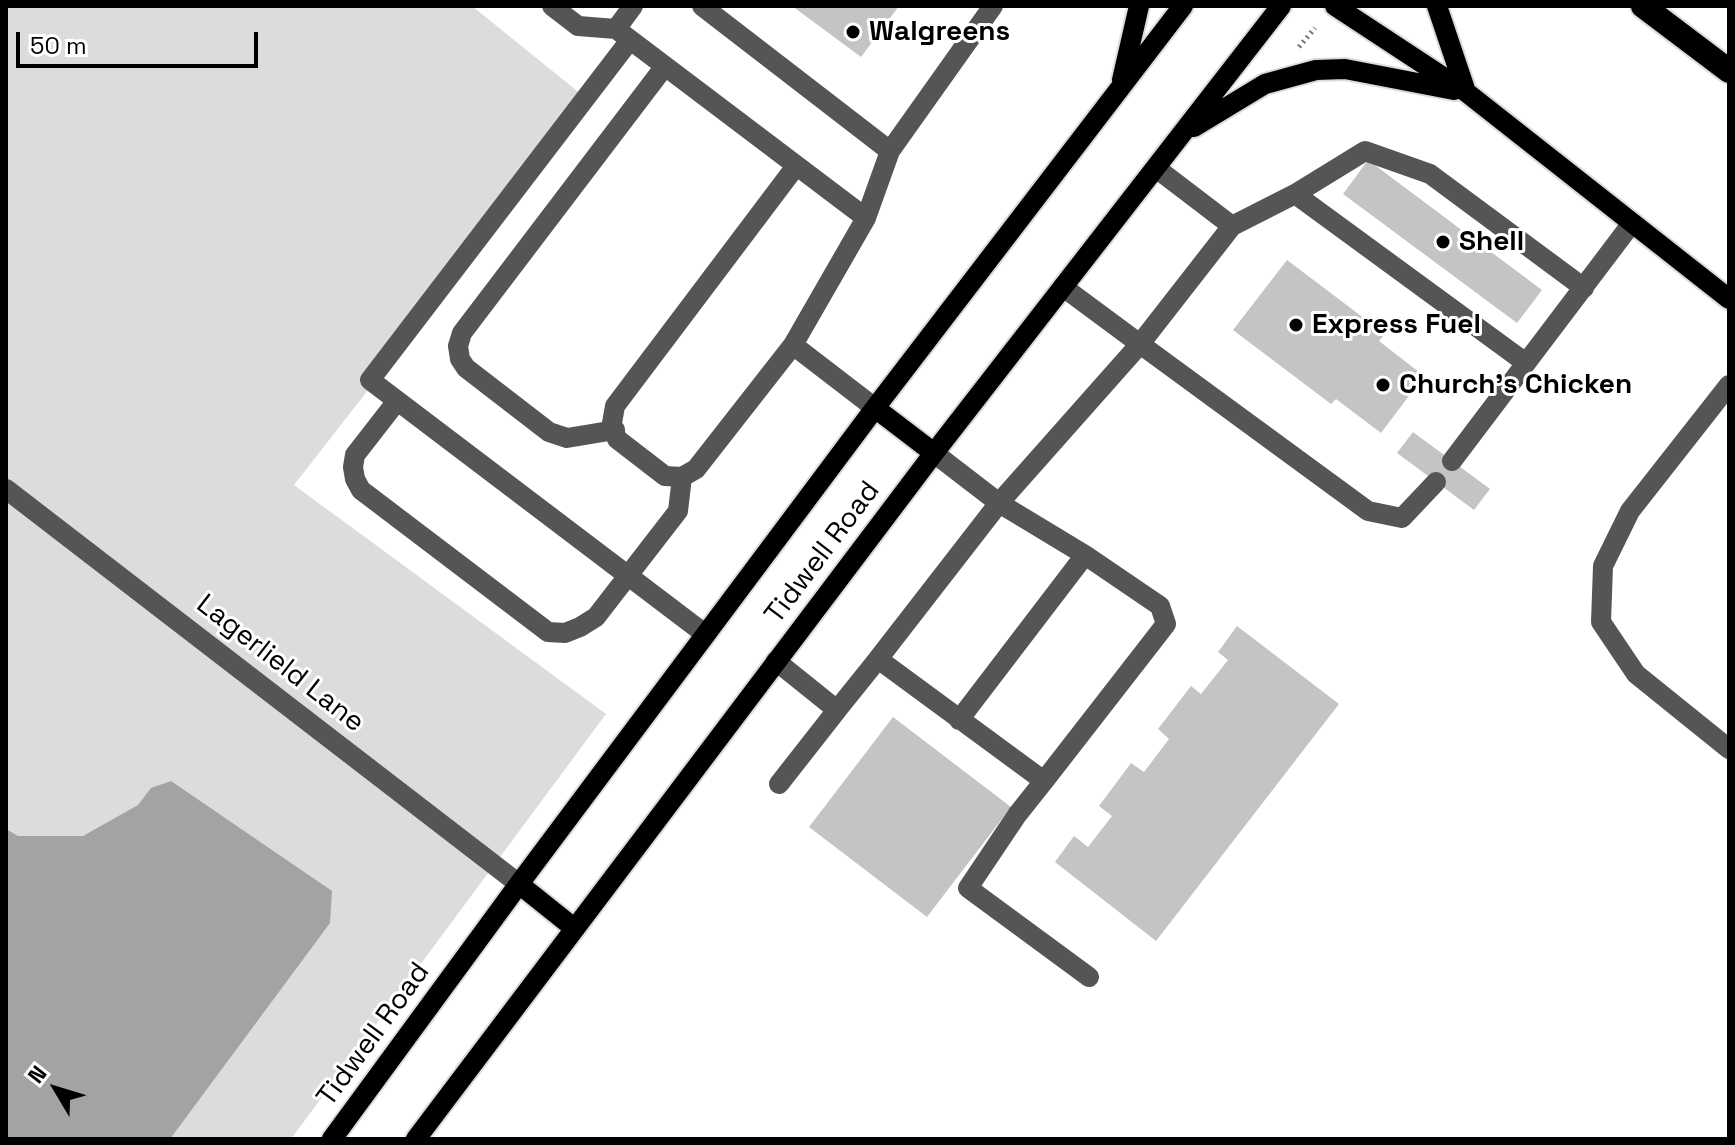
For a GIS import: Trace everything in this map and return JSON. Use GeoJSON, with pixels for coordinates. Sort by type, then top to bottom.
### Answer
{"type":"FeatureCollection","features":[{"type":"Feature","properties":{"kind":"highway"},"geometry":{"type":"LineString","coordinates":[[1643,6],[1729,71]]}},
{"type":"Feature","properties":{"kind":"main road"},"geometry":{"type":"LineString","coordinates":[[1121,87],[1139,6]]}},
{"type":"Feature","properties":{"kind":"main road","name":"Tidwell Road"},"geometry":{"type":"LineString","coordinates":[[332,1139],[705,634],[1183,6]]}},
{"type":"Feature","properties":{"kind":"main road","name":"Tidwell Road"},"geometry":{"type":"LineString","coordinates":[[416,1139],[934,453],[1281,6]]}},
{"type":"Feature","properties":{"kind":"main road"},"geometry":{"type":"LineString","coordinates":[[1335,6],[1466,92],[1729,299]]}},
{"type":"Feature","properties":{"kind":"main road"},"geometry":{"type":"LineString","coordinates":[[1437,6],[1466,92]]}},
{"type":"Feature","properties":{"kind":"main road"},"geometry":{"type":"LineString","coordinates":[[1181,134],[1265,84],[1316,70],[1345,69],[1466,92]]}},
{"type":"Feature","properties":{"kind":"main road"},"geometry":{"type":"LineString","coordinates":[[875,408],[934,453]]}},
{"type":"Feature","properties":{"kind":"main road"},"geometry":{"type":"LineString","coordinates":[[519,884],[574,928]]}},
{"type":"Feature","properties":{"kind":"street"},"geometry":{"type":"LineString","coordinates":[[552,6],[578,26],[623,35],[866,218]]}},
{"type":"Feature","properties":{"kind":"street"},"geometry":{"type":"LineString","coordinates":[[633,6],[623,35],[370,380],[705,634]]}},
{"type":"Feature","properties":{"kind":"street"},"geometry":{"type":"LineString","coordinates":[[702,6],[890,151]]}},
{"type":"Feature","properties":{"kind":"street"},"geometry":{"type":"LineString","coordinates":[[796,166],[615,406],[612,423],[617,439],[665,476],[682,477],[696,469],[793,345],[866,218],[890,151],[993,6]]}},
{"type":"Feature","properties":{"kind":"street"},"geometry":{"type":"LineString","coordinates":[[615,430],[567,438],[549,432],[466,368],[460,359],[458,346],[462,333],[665,66]]}},
{"type":"Feature","properties":{"kind":"street"},"geometry":{"type":"LineString","coordinates":[[779,784],[999,503],[1140,344],[1232,226],[1295,194],[1365,151],[1430,174],[1584,288]]}},
{"type":"Feature","properties":{"kind":"street"},"geometry":{"type":"LineString","coordinates":[[1156,168],[1232,226]]}},
{"type":"Feature","properties":{"kind":"street"},"geometry":{"type":"LineString","coordinates":[[1295,194],[1526,363]]}},
{"type":"Feature","properties":{"kind":"street"},"geometry":{"type":"LineString","coordinates":[[1452,461],[1632,223]]}},
{"type":"Feature","properties":{"kind":"street"},"geometry":{"type":"LineString","coordinates":[[1063,287],[1368,511],[1402,518],[1436,482]]}},
{"type":"Feature","properties":{"kind":"street"},"geometry":{"type":"LineString","coordinates":[[793,345],[875,408]]}},
{"type":"Feature","properties":{"kind":"street"},"geometry":{"type":"LineString","coordinates":[[1729,385],[1630,511],[1603,566],[1601,622],[1636,674],[1729,749]]}},
{"type":"Feature","properties":{"kind":"street"},"geometry":{"type":"LineString","coordinates":[[397,401],[355,455],[355,479],[361,490],[548,632],[565,633],[596,617],[678,511],[682,477]]}},
{"type":"Feature","properties":{"kind":"street"},"geometry":{"type":"LineString","coordinates":[[934,453],[999,503],[1085,555],[1160,606],[1166,624],[1017,815],[968,888],[1089,977]]}},
{"type":"Feature","properties":{"kind":"street","name":"Lagerlield Lane"},"geometry":{"type":"LineString","coordinates":[[6,489],[519,884]]}},
{"type":"Feature","properties":{"kind":"street"},"geometry":{"type":"LineString","coordinates":[[959,720],[1085,555]]}},
{"type":"Feature","properties":{"kind":"street"},"geometry":{"type":"LineString","coordinates":[[878,659],[1044,781]]}},
{"type":"Feature","properties":{"kind":"street"},"geometry":{"type":"LineString","coordinates":[[776,661],[837,710]]}},
{"type":"Feature","properties":{"kind":"path"},"geometry":{"type":"LineString","coordinates":[[1299,48],[1315,28]]}},
{"type":"Feature","properties":{"kind":"shaded area"},"geometry":{"type":"Polygon","coordinates":[[[6,6],[472,6],[592,103],[294,485],[606,714],[291,1139],[6,1139],[6,6]]]}},
{"type":"Feature","properties":{"kind":"shaded area"},"geometry":{"type":"Polygon","coordinates":[[[171,781],[332,891],[330,923],[170,1139],[6,1139],[6,829],[18,836],[83,836],[138,805],[151,788],[171,781]]]}},
{"type":"Feature","properties":{"kind":"building","name":"Walgreens"},"geometry":{"type":"Polygon","coordinates":[[[792,6],[899,6],[861,57],[792,6]]]}},
{"type":"Feature","properties":{"kind":"building","name":"Shell"},"geometry":{"type":"Polygon","coordinates":[[[1368,160],[1542,290],[1517,323],[1343,194],[1368,160]]]}},
{"type":"Feature","properties":{"kind":"building"},"geometry":{"type":"Polygon","coordinates":[[[1287,260],[1385,334],[1379,341],[1424,376],[1381,433],[1336,399],[1331,404],[1233,330],[1287,260]]]}},
{"type":"Feature","properties":{"kind":"building"},"geometry":{"type":"Polygon","coordinates":[[[1413,432],[1490,489],[1474,510],[1397,453],[1413,432]]]}},
{"type":"Feature","properties":{"kind":"building"},"geometry":{"type":"Polygon","coordinates":[[[1237,626],[1339,704],[1156,941],[1055,862],[1074,836],[1088,847],[1112,816],[1099,806],[1131,763],[1144,772],[1169,739],[1158,729],[1191,686],[1201,694],[1228,660],[1218,652],[1237,626]]]}},
{"type":"Feature","properties":{"kind":"building"},"geometry":{"type":"Polygon","coordinates":[[[893,717],[1011,807],[927,917],[809,827],[893,717]]]}},
{"type":"Feature","properties":{"kind":"place","name":"Walgreens"},"geometry":{"type":"Point","coordinates":[853,32]}},
{"type":"Feature","properties":{"kind":"place","name":"Shell"},"geometry":{"type":"Point","coordinates":[1443,242]}},
{"type":"Feature","properties":{"kind":"place","name":"Express Fuel"},"geometry":{"type":"Point","coordinates":[1296,325]}},
{"type":"Feature","properties":{"kind":"place","name":"Church's Chicken"},"geometry":{"type":"Point","coordinates":[1383,385]}}]}
